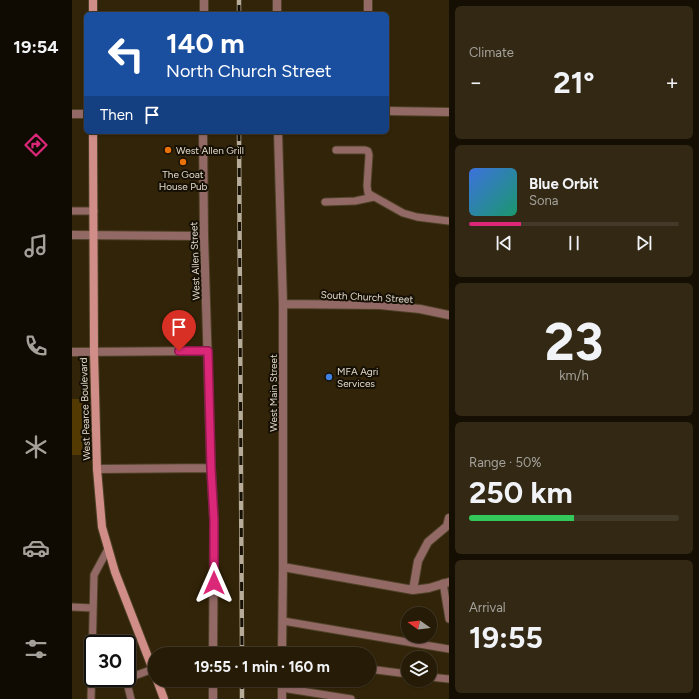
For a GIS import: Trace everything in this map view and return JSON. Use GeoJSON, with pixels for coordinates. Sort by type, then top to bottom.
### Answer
{"type":"FeatureCollection","features":[{"type":"Feature","properties":{"kind":"main road"},"geometry":{"type":"LineString","coordinates":[[93,0],[93,12]]}},
{"type":"Feature","properties":{"kind":"main road","name":"West Pearce Boulevard"},"geometry":{"type":"LineString","coordinates":[[93,134],[94,352],[97,469],[102,527],[115,572],[148,657]]}},
{"type":"Feature","properties":{"kind":"main road"},"geometry":{"type":"LineString","coordinates":[[160,687],[164,699]]}},
{"type":"Feature","properties":{"kind":"street"},"geometry":{"type":"LineString","coordinates":[[204,0],[204,12]]}},
{"type":"Feature","properties":{"kind":"street"},"geometry":{"type":"LineString","coordinates":[[277,0],[277,12]]}},
{"type":"Feature","properties":{"kind":"street"},"geometry":{"type":"LineString","coordinates":[[368,0],[368,12]]}},
{"type":"Feature","properties":{"kind":"street"},"geometry":{"type":"LineString","coordinates":[[389,111],[449,112]]}},
{"type":"Feature","properties":{"kind":"street"},"geometry":{"type":"LineString","coordinates":[[72,114],[84,114]]}},
{"type":"Feature","properties":{"kind":"street","name":"West Allen Street"},"geometry":{"type":"LineString","coordinates":[[203,134],[204,236],[214,520],[213,647]]}},
{"type":"Feature","properties":{"kind":"street","name":"West Main Street"},"geometry":{"type":"LineString","coordinates":[[278,134],[283,304],[282,647]]}},
{"type":"Feature","properties":{"kind":"street"},"geometry":{"type":"LineString","coordinates":[[72,235],[204,236]]}},
{"type":"Feature","properties":{"kind":"street","name":"South Church Street"},"geometry":{"type":"LineString","coordinates":[[283,304],[380,305],[420,309],[449,315]]}},
{"type":"Feature","properties":{"kind":"street"},"geometry":{"type":"LineString","coordinates":[[72,352],[208,351]]}},
{"type":"Feature","properties":{"kind":"street"},"geometry":{"type":"LineString","coordinates":[[97,469],[211,468]]}},
{"type":"Feature","properties":{"kind":"street"},"geometry":{"type":"LineString","coordinates":[[413,590],[418,561],[428,542],[447,526],[449,518]]}},
{"type":"Feature","properties":{"kind":"street"},"geometry":{"type":"LineString","coordinates":[[283,567],[413,590],[429,588],[446,582]]}},
{"type":"Feature","properties":{"kind":"street"},"geometry":{"type":"LineString","coordinates":[[213,687],[213,699]]}},
{"type":"Feature","properties":{"kind":"street"},"geometry":{"type":"LineString","coordinates":[[282,687],[282,699]]}},
{"type":"Feature","properties":{"kind":"lane"},"geometry":{"type":"LineString","coordinates":[[336,150],[368,151],[367,186],[368,192],[374,198],[403,213],[416,217],[449,221]]}},
{"type":"Feature","properties":{"kind":"lane"},"geometry":{"type":"LineString","coordinates":[[324,202],[355,202],[374,198]]}},
{"type":"Feature","properties":{"kind":"lane"},"geometry":{"type":"LineString","coordinates":[[72,211],[94,210]]}},
{"type":"Feature","properties":{"kind":"lane"},"geometry":{"type":"LineString","coordinates":[[92,635],[94,575],[108,549]]}},
{"type":"Feature","properties":{"kind":"lane"},"geometry":{"type":"LineString","coordinates":[[446,582],[449,619]]}},
{"type":"Feature","properties":{"kind":"lane"},"geometry":{"type":"LineString","coordinates":[[72,607],[93,608]]}},
{"type":"Feature","properties":{"kind":"lane"},"geometry":{"type":"LineString","coordinates":[[283,621],[449,648]]}},
{"type":"Feature","properties":{"kind":"lane"},"geometry":{"type":"LineString","coordinates":[[376,669],[401,673]]}},
{"type":"Feature","properties":{"kind":"lane"},"geometry":{"type":"LineString","coordinates":[[136,676],[148,674]]}},
{"type":"Feature","properties":{"kind":"lane"},"geometry":{"type":"LineString","coordinates":[[437,678],[449,679]]}},
{"type":"Feature","properties":{"kind":"lane"},"geometry":{"type":"LineString","coordinates":[[91,687],[91,699]]}},
{"type":"Feature","properties":{"kind":"lane"},"geometry":{"type":"LineString","coordinates":[[128,687],[131,699]]}},
{"type":"Feature","properties":{"kind":"lane"},"geometry":{"type":"LineString","coordinates":[[296,687],[351,699]]}},
{"type":"Feature","properties":{"kind":"shaded area"},"geometry":{"type":"Polygon","coordinates":[[[72,399],[82,399],[82,455],[72,455],[72,399]]]}},
{"type":"Feature","properties":{"kind":"railway"},"geometry":{"type":"LineString","coordinates":[[239,0],[239,12]]}},
{"type":"Feature","properties":{"kind":"railway"},"geometry":{"type":"LineString","coordinates":[[239,134],[242,647]]}},
{"type":"Feature","properties":{"kind":"railway"},"geometry":{"type":"LineString","coordinates":[[242,687],[242,699]]}},
{"type":"Feature","properties":{"kind":"place","name":"West Allen Grill"},"geometry":{"type":"Point","coordinates":[168,150]}},
{"type":"Feature","properties":{"kind":"place","name":"The Goat House Pub"},"geometry":{"type":"Point","coordinates":[183,162]}},
{"type":"Feature","properties":{"kind":"place","name":"MFA Agri Services"},"geometry":{"type":"Point","coordinates":[329,377]}},
{"type":"Feature","properties":{"kind":"route"},"geometry":{"type":"LineString","coordinates":[[179,351],[208,351],[214,520],[214,583]]}}]}
